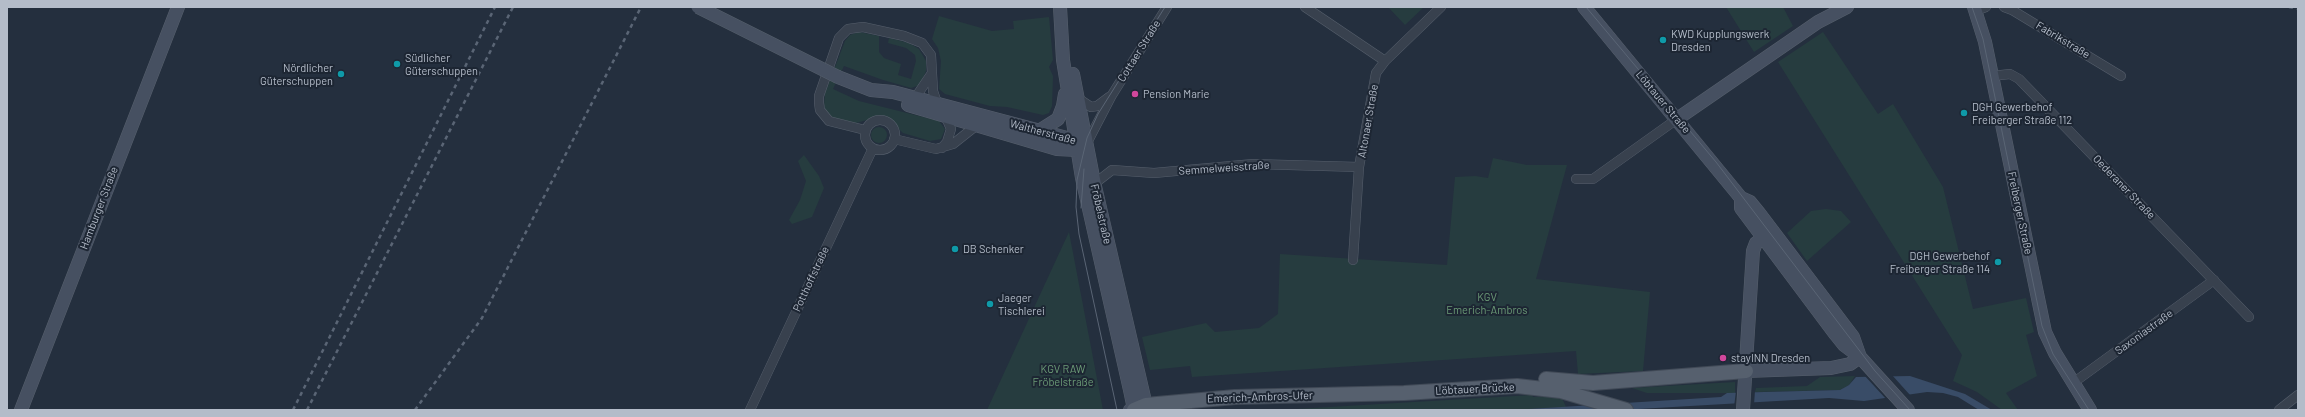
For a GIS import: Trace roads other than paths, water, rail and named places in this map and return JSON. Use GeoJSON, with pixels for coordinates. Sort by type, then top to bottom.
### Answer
{"type":"FeatureCollection","features":[{"type":"Feature","properties":{"kind":"main road","name":"Hamburger Straße"},"geometry":{"type":"LineString","coordinates":[[20,410],[178,7]]}},
{"type":"Feature","properties":{"kind":"main road","name":"Waltherstraße"},"geometry":{"type":"LineString","coordinates":[[698,7],[838,77],[892,100],[1052,147],[1080,144]]}},
{"type":"Feature","properties":{"kind":"main road","name":"Löbtauer Straße"},"geometry":{"type":"LineString","coordinates":[[1584,7],[1741,198],[1750,202],[1769,236],[1853,337],[1860,357]]}},
{"type":"Feature","properties":{"kind":"main road"},"geometry":{"type":"LineString","coordinates":[[1677,120],[1818,22],[1847,7]]}},
{"type":"Feature","properties":{"kind":"main road","name":"Freiberger Straße"},"geometry":{"type":"LineString","coordinates":[[1978,8],[2045,332],[2055,353],[2090,410]]}},
{"type":"Feature","properties":{"kind":"main road","name":"Fröbelstraße"},"geometry":{"type":"LineString","coordinates":[[1060,12],[1066,83],[1138,409]]}},
{"type":"Feature","properties":{"kind":"main road","name":"Fröbelstraße"},"geometry":{"type":"LineString","coordinates":[[1060,12],[1079,99],[1080,144],[1094,184],[1138,409]]}},
{"type":"Feature","properties":{"kind":"main road"},"geometry":{"type":"LineString","coordinates":[[1039,131],[1058,119],[1063,106],[1066,83]]}},
{"type":"Feature","properties":{"kind":"main road","name":"Waltherstraße"},"geometry":{"type":"LineString","coordinates":[[871,90],[893,92],[1039,131],[1080,144]]}},
{"type":"Feature","properties":{"kind":"main road"},"geometry":{"type":"LineString","coordinates":[[1743,410],[1754,268],[1752,260],[1756,243],[1769,236],[1772,249],[1754,268]]}},
{"type":"Feature","properties":{"kind":"main road","name":"Löbtauer Straße"},"geometry":{"type":"LineString","coordinates":[[1772,249],[1844,345],[1860,357],[1908,410]]}},
{"type":"Feature","properties":{"kind":"main road"},"geometry":{"type":"LineString","coordinates":[[1320,395],[1353,385],[1490,378],[1530,377],[1586,383],[1746,377],[1831,368],[1850,364],[1860,357]]}},
{"type":"Feature","properties":{"kind":"main road","name":"Löbtauer Brücke"},"geometry":{"type":"LineString","coordinates":[[1320,395],[1404,393],[1506,386],[1534,387],[1576,394],[1626,410]]}},
{"type":"Feature","properties":{"kind":"main road","name":"Emerich-Ambros-Ufer"},"geometry":{"type":"LineString","coordinates":[[1138,409],[1235,397],[1320,395]]}},
{"type":"Feature","properties":{"kind":"street","name":"Cottaer Straße"},"geometry":{"type":"LineString","coordinates":[[1080,144],[1167,7]]}},
{"type":"Feature","properties":{"kind":"street"},"geometry":{"type":"LineString","coordinates":[[1305,7],[1384,61]]}},
{"type":"Feature","properties":{"kind":"street","name":"Altonaer Straße"},"geometry":{"type":"LineString","coordinates":[[1354,260],[1359,167],[1376,73],[1384,61],[1440,7]]}},
{"type":"Feature","properties":{"kind":"street","name":"Fabrikstraße"},"geometry":{"type":"LineString","coordinates":[[2004,7],[2012,10],[2121,76]]}},
{"type":"Feature","properties":{"kind":"street"},"geometry":{"type":"LineString","coordinates":[[865,130],[828,121],[820,110],[819,96],[839,38],[843,32],[855,27],[863,27],[914,38],[927,48],[932,59],[933,91],[938,104]]}},
{"type":"Feature","properties":{"kind":"street"},"geometry":{"type":"LineString","coordinates":[[915,98],[932,73]]}},
{"type":"Feature","properties":{"kind":"street","name":"Oederaner Straße"},"geometry":{"type":"LineString","coordinates":[[1992,76],[2010,74],[2019,79],[2249,317]]}},
{"type":"Feature","properties":{"kind":"street","name":"Cottaer Straße"},"geometry":{"type":"LineString","coordinates":[[1079,99],[1091,107],[1097,106],[1112,95]]}},
{"type":"Feature","properties":{"kind":"street"},"geometry":{"type":"LineString","coordinates":[[942,148],[947,142],[951,129],[945,115]]}},
{"type":"Feature","properties":{"kind":"street"},"geometry":{"type":"LineString","coordinates":[[881,120],[890,125],[894,134],[894,139],[888,148],[883,150],[873,148],[866,141],[865,130],[872,122],[881,120]]}},
{"type":"Feature","properties":{"kind":"street"},"geometry":{"type":"LineString","coordinates":[[1576,179],[1593,179],[1677,120]]}},
{"type":"Feature","properties":{"kind":"street"},"geometry":{"type":"LineString","coordinates":[[894,139],[927,149],[942,148],[952,144],[977,125]]}},
{"type":"Feature","properties":{"kind":"street","name":"Potthoffstraße"},"geometry":{"type":"LineString","coordinates":[[750,410],[873,148]]}},
{"type":"Feature","properties":{"kind":"street","name":"Semmelweisstraße"},"geometry":{"type":"LineString","coordinates":[[1094,184],[1112,170],[1154,173],[1254,164],[1359,167]]}},
{"type":"Feature","properties":{"kind":"street","name":"Saxoniastraße"},"geometry":{"type":"LineString","coordinates":[[2074,383],[2214,280]]}},
{"type":"Feature","properties":{"kind":"street"},"geometry":{"type":"LineString","coordinates":[[2279,410],[2298,394]]}},
{"type":"Feature","properties":{"kind":"water"},"geometry":{"type":"Polygon","coordinates":[[[1910,376],[1965,394],[1992,410],[1979,410],[1958,397],[1943,393],[1927,392],[1864,401],[1829,398],[1621,410],[1513,410],[1721,397],[1727,393],[1840,390],[1849,385],[1856,377],[1910,376]]]}},
{"type":"Feature","properties":{"kind":"tram line"},"geometry":{"type":"LineString","coordinates":[[1117,410],[1079,234],[1076,207],[1077,180],[1087,138],[1098,114],[1165,7]]}},
{"type":"Feature","properties":{"kind":"tram line"},"geometry":{"type":"LineString","coordinates":[[1586,7],[1716,162],[1875,371],[1910,410]]}},
{"type":"Feature","properties":{"kind":"tram line"},"geometry":{"type":"LineString","coordinates":[[1972,7],[1983,39],[2042,326],[2053,354],[2089,410]]}},
{"type":"Feature","properties":{"kind":"tram line"},"geometry":{"type":"LineString","coordinates":[[1081,208],[1084,169]]}},
{"type":"Feature","properties":{"kind":"railway"},"geometry":{"type":"LineString","coordinates":[[293,410],[495,7]]}},
{"type":"Feature","properties":{"kind":"railway"},"geometry":{"type":"LineString","coordinates":[[307,410],[513,7]]}},
{"type":"Feature","properties":{"kind":"railway"},"geometry":{"type":"LineString","coordinates":[[415,410],[482,318],[641,7]]}},
{"type":"Feature","properties":{"kind":"railway"},"geometry":{"type":"LineString","coordinates":[[2289,7],[2298,9]]}},
{"type":"Feature","properties":{"kind":"place","name":"KWD Kupplungswerk Dresden"},"geometry":{"type":"Point","coordinates":[1663,40]}},
{"type":"Feature","properties":{"kind":"place","name":"Südlicher Güterschuppen"},"geometry":{"type":"Point","coordinates":[397,64]}},
{"type":"Feature","properties":{"kind":"place","name":"Nördlicher Güterschuppen"},"geometry":{"type":"Point","coordinates":[341,74]}},
{"type":"Feature","properties":{"kind":"place","name":"Pension Marie"},"geometry":{"type":"Point","coordinates":[1135,94]}},
{"type":"Feature","properties":{"kind":"place","name":"DGH Gewerbehof Freiberger Straße 112"},"geometry":{"type":"Point","coordinates":[1964,113]}},
{"type":"Feature","properties":{"kind":"place","name":"DB Schenker"},"geometry":{"type":"Point","coordinates":[955,249]}},
{"type":"Feature","properties":{"kind":"place","name":"DGH Gewerbehof Freiberger Straße 114"},"geometry":{"type":"Point","coordinates":[1998,262]}},
{"type":"Feature","properties":{"kind":"place","name":"Jaeger Tischlerei"},"geometry":{"type":"Point","coordinates":[990,304]}},
{"type":"Feature","properties":{"kind":"place","name":"stayINN Dresden"},"geometry":{"type":"Point","coordinates":[1723,358]}},
{"type":"Feature","properties":{"kind":"park label","name":"KGV Emerich-Ambros"},"geometry":{"type":"Point","coordinates":[1487,303]}},
{"type":"Feature","properties":{"kind":"park label","name":"KGV RAW Fröbelstraße"},"geometry":{"type":"Point","coordinates":[1063,375]}}]}
